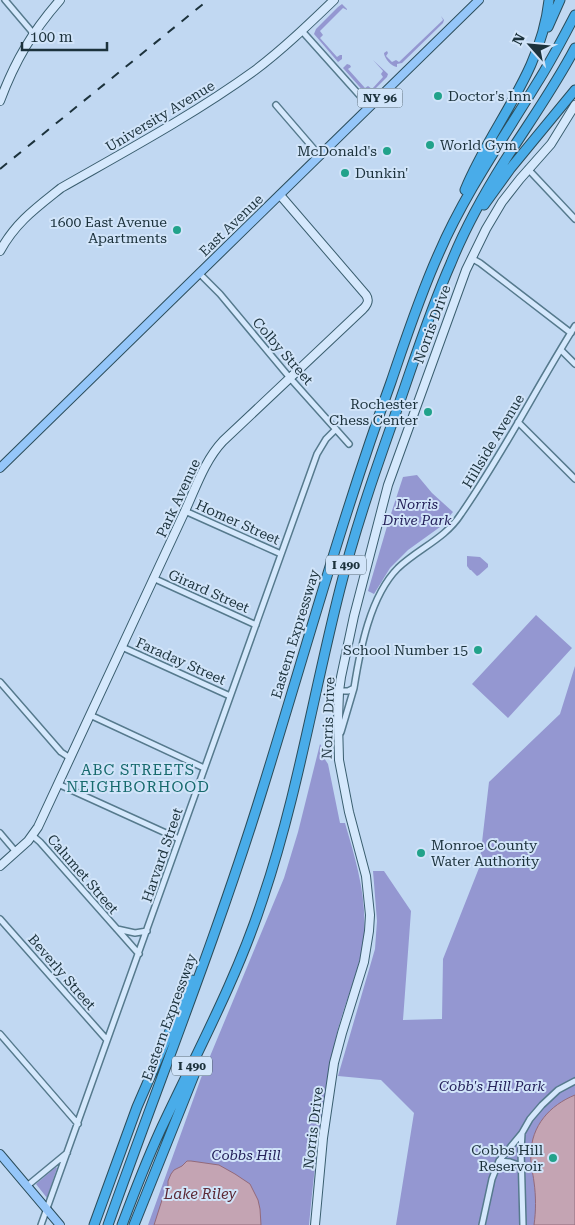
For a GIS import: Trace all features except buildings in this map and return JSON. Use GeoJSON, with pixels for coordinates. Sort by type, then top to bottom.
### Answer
{"type":"FeatureCollection","features":[{"type":"Feature","properties":{"kind":"highway"},"geometry":{"type":"LineString","coordinates":[[536,56],[544,29],[549,0]]}},
{"type":"Feature","properties":{"kind":"highway"},"geometry":{"type":"LineString","coordinates":[[440,251],[475,166],[520,88],[560,0]]}},
{"type":"Feature","properties":{"kind":"highway","name":"Eastern Expressway"},"geometry":{"type":"LineString","coordinates":[[108,1225],[221,914],[261,795],[358,476],[413,319],[440,251],[458,213],[478,176],[539,80],[575,15]]}},
{"type":"Feature","properties":{"kind":"highway","name":"I 490"},"geometry":{"type":"LineString","coordinates":[[122,1225],[153,1148],[228,987],[266,890],[281,840],[338,596],[364,506],[437,296],[464,234],[494,179],[575,48]]}},
{"type":"Feature","properties":{"kind":"highway"},"geometry":{"type":"LineString","coordinates":[[464,234],[510,169],[575,90]]}},
{"type":"Feature","properties":{"kind":"highway"},"geometry":{"type":"LineString","coordinates":[[94,1225],[137,1107],[221,914]]}},
{"type":"Feature","properties":{"kind":"highway"},"geometry":{"type":"LineString","coordinates":[[134,1225],[228,987]]}},
{"type":"Feature","properties":{"kind":"main road","name":"East Avenue"},"geometry":{"type":"LineString","coordinates":[[0,468],[479,0]]}},
{"type":"Feature","properties":{"kind":"main road"},"geometry":{"type":"LineString","coordinates":[[0,1154],[60,1225]]}},
{"type":"Feature","properties":{"kind":"street"},"geometry":{"type":"LineString","coordinates":[[5,0],[33,33]]}},
{"type":"Feature","properties":{"kind":"street"},"geometry":{"type":"LineString","coordinates":[[0,101],[15,65],[33,33],[60,0]]}},
{"type":"Feature","properties":{"kind":"street","name":"University Avenue"},"geometry":{"type":"LineString","coordinates":[[0,251],[14,229],[25,217],[61,188],[207,103],[255,70],[302,31],[334,0]]}},
{"type":"Feature","properties":{"kind":"street"},"geometry":{"type":"LineString","coordinates":[[302,31],[370,107]]}},
{"type":"Feature","properties":{"kind":"street","name":"Norris Drive"},"geometry":{"type":"LineString","coordinates":[[315,1225],[323,1138],[334,1063],[364,962],[370,915],[366,876],[345,796],[338,760],[339,691],[354,616],[388,485],[455,297],[471,258],[499,207],[512,188],[553,140],[575,105]]}},
{"type":"Feature","properties":{"kind":"street"},"geometry":{"type":"LineString","coordinates":[[276,106],[320,156]]}},
{"type":"Feature","properties":{"kind":"street"},"geometry":{"type":"LineString","coordinates":[[528,169],[575,218]]}},
{"type":"Feature","properties":{"kind":"street","name":"Park Avenue"},"geometry":{"type":"LineString","coordinates":[[0,866],[33,836],[38,828],[185,511],[218,447],[363,309],[368,301],[366,296],[280,194]]}},
{"type":"Feature","properties":{"kind":"street"},"geometry":{"type":"LineString","coordinates":[[471,258],[571,332]]}},
{"type":"Feature","properties":{"kind":"street","name":"Colby Street"},"geometry":{"type":"LineString","coordinates":[[199,273],[220,294],[290,378],[349,444]]}},
{"type":"Feature","properties":{"kind":"street","name":"Hillside Avenue"},"geometry":{"type":"LineString","coordinates":[[338,745],[347,709],[353,695],[365,632],[372,612],[384,588],[398,568],[436,541],[454,525],[575,326]]}},
{"type":"Feature","properties":{"kind":"street"},"geometry":{"type":"LineString","coordinates":[[561,350],[575,364]]}},
{"type":"Feature","properties":{"kind":"street"},"geometry":{"type":"LineString","coordinates":[[518,422],[575,479]]}},
{"type":"Feature","properties":{"kind":"street","name":"Harvard Street"},"geometry":{"type":"LineString","coordinates":[[41,1225],[317,454],[326,439],[336,429]]}},
{"type":"Feature","properties":{"kind":"street","name":"Homer Street"},"geometry":{"type":"LineString","coordinates":[[185,511],[281,554]]}},
{"type":"Feature","properties":{"kind":"street","name":"Girard Street"},"geometry":{"type":"LineString","coordinates":[[154,578],[256,625]]}},
{"type":"Feature","properties":{"kind":"street","name":"Faraday Street"},"geometry":{"type":"LineString","coordinates":[[122,647],[230,696]]}},
{"type":"Feature","properties":{"kind":"street"},"geometry":{"type":"LineString","coordinates":[[0,682],[61,752],[70,758]]}},
{"type":"Feature","properties":{"kind":"street"},"geometry":{"type":"LineString","coordinates":[[339,691],[348,691],[354,688]]}},
{"type":"Feature","properties":{"kind":"street"},"geometry":{"type":"LineString","coordinates":[[90,715],[204,768]]}},
{"type":"Feature","properties":{"kind":"street"},"geometry":{"type":"LineString","coordinates":[[58,784],[179,839]]}},
{"type":"Feature","properties":{"kind":"street"},"geometry":{"type":"LineString","coordinates":[[0,833],[16,852]]}},
{"type":"Feature","properties":{"kind":"street","name":"Calumet Street"},"geometry":{"type":"LineString","coordinates":[[33,836],[139,954]]}},
{"type":"Feature","properties":{"kind":"street","name":"Beverly Street"},"geometry":{"type":"LineString","coordinates":[[0,919],[107,1040]]}},
{"type":"Feature","properties":{"kind":"street","name":"Calumet Street"},"geometry":{"type":"LineString","coordinates":[[116,929],[135,933],[147,931]]}},
{"type":"Feature","properties":{"kind":"street"},"geometry":{"type":"LineString","coordinates":[[0,1034],[78,1124]]}},
{"type":"Feature","properties":{"kind":"street"},"geometry":{"type":"LineString","coordinates":[[482,1225],[492,1179],[499,1162],[542,1105],[558,1090],[575,1081]]}},
{"type":"Feature","properties":{"kind":"street"},"geometry":{"type":"LineString","coordinates":[[522,1133],[522,1225]]}},
{"type":"Feature","properties":{"kind":"street"},"geometry":{"type":"LineString","coordinates":[[27,1186],[68,1153]]}},
{"type":"Feature","properties":{"kind":"street"},"geometry":{"type":"LineString","coordinates":[[499,1162],[510,1162],[521,1166]]}},
{"type":"Feature","properties":{"kind":"green space"},"geometry":{"type":"Polygon","coordinates":[[[342,4],[347,10],[343,8],[320,31],[323,35],[320,38],[337,57],[342,55],[342,59],[338,62],[314,34],[316,29],[342,4]]]}},
{"type":"Feature","properties":{"kind":"green space"},"geometry":{"type":"Polygon","coordinates":[[[441,16],[444,20],[443,23],[402,63],[397,64],[397,67],[389,62],[384,53],[387,51],[386,56],[392,62],[396,60],[399,62],[443,20],[441,16]]]}},
{"type":"Feature","properties":{"kind":"green space"},"geometry":{"type":"Polygon","coordinates":[[[373,60],[388,74],[369,94],[365,93],[343,68],[347,64],[350,65],[351,67],[348,69],[365,88],[368,86],[372,89],[383,77],[381,74],[383,71],[373,60]]]}},
{"type":"Feature","properties":{"kind":"green space","name":"Norris Drive Park"},"geometry":{"type":"Polygon","coordinates":[[[417,475],[432,493],[453,512],[440,527],[408,550],[390,568],[374,594],[368,591],[403,477],[417,475]]]}},
{"type":"Feature","properties":{"kind":"green space"},"geometry":{"type":"Polygon","coordinates":[[[467,556],[480,557],[488,564],[488,567],[477,576],[467,566],[467,556]]]}},
{"type":"Feature","properties":{"kind":"green space"},"geometry":{"type":"Polygon","coordinates":[[[536,615],[572,648],[508,718],[472,684],[536,615]]]}},
{"type":"Feature","properties":{"kind":"green space","name":"Cobb's Hill Park"},"geometry":{"type":"Polygon","coordinates":[[[575,666],[575,1225],[396,1225],[414,1113],[381,1080],[338,1076],[375,949],[377,921],[373,871],[384,871],[411,911],[403,1020],[442,1019],[443,959],[479,868],[489,782],[560,714],[575,666]]]}},
{"type":"Feature","properties":{"kind":"green space","name":"Cobbs Hill"},"geometry":{"type":"Polygon","coordinates":[[[320,744],[326,753],[324,758],[328,764],[340,823],[345,823],[358,870],[363,902],[364,934],[360,959],[339,1025],[332,1055],[320,1126],[309,1225],[148,1225],[201,1078],[284,878],[298,832],[320,744]]]}},
{"type":"Feature","properties":{"kind":"green space"},"geometry":{"type":"Polygon","coordinates":[[[57,1168],[47,1198],[36,1184],[57,1168]]]}},
{"type":"Feature","properties":{"kind":"water","name":"Cobbs Hill Reservoir"},"geometry":{"type":"Polygon","coordinates":[[[575,1095],[575,1225],[534,1225],[535,1187],[531,1158],[534,1134],[550,1111],[558,1104],[575,1095]]]}},
{"type":"Feature","properties":{"kind":"water","name":"Lake Riley"},"geometry":{"type":"Polygon","coordinates":[[[187,1161],[219,1165],[250,1184],[258,1200],[261,1225],[154,1225],[162,1200],[168,1192],[168,1181],[171,1174],[187,1161]]]}},
{"type":"Feature","properties":{"kind":"railway"},"geometry":{"type":"LineString","coordinates":[[0,169],[208,0]]}},
{"type":"Feature","properties":{"kind":"place","name":"Doctor's Inn"},"geometry":{"type":"Point","coordinates":[438,96]}},
{"type":"Feature","properties":{"kind":"place","name":"World Gym"},"geometry":{"type":"Point","coordinates":[430,145]}},
{"type":"Feature","properties":{"kind":"place","name":"McDonald's"},"geometry":{"type":"Point","coordinates":[387,151]}},
{"type":"Feature","properties":{"kind":"place","name":"Dunkin'"},"geometry":{"type":"Point","coordinates":[345,173]}},
{"type":"Feature","properties":{"kind":"place","name":"1600 East Avenue Apartments"},"geometry":{"type":"Point","coordinates":[177,230]}},
{"type":"Feature","properties":{"kind":"place","name":"Rochester Chess Center"},"geometry":{"type":"Point","coordinates":[428,412]}},
{"type":"Feature","properties":{"kind":"place","name":"School Number 15"},"geometry":{"type":"Point","coordinates":[478,650]}},
{"type":"Feature","properties":{"kind":"place","name":"Monroe County Water Authority"},"geometry":{"type":"Point","coordinates":[421,853]}},
{"type":"Feature","properties":{"kind":"place","name":"Cobbs Hill Reservoir"},"geometry":{"type":"Point","coordinates":[553,1158]}},
{"type":"Feature","properties":{"kind":"district","name":"ABC STREETS NEIGHBORHOOD"},"geometry":{"type":"Point","coordinates":[138,778]}}]}
